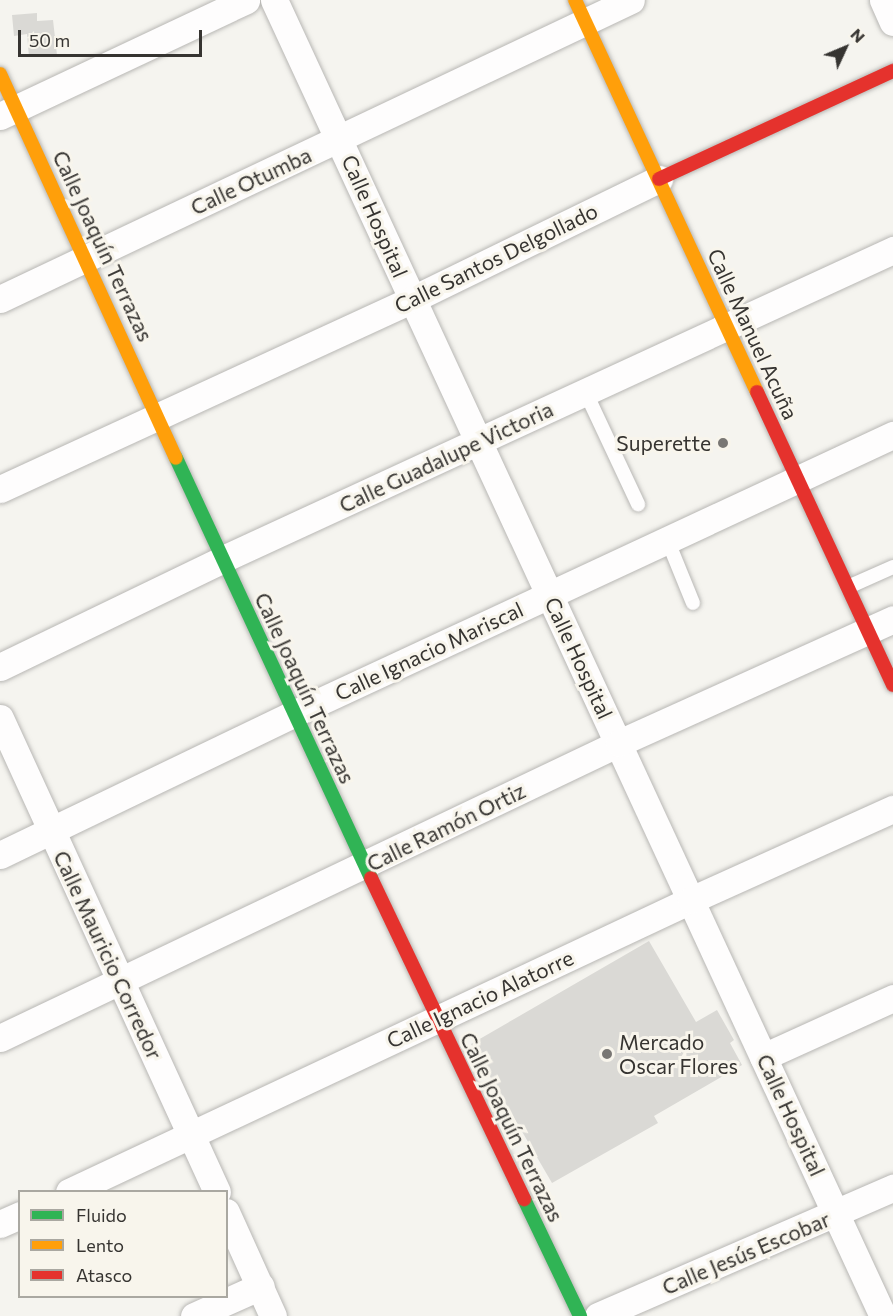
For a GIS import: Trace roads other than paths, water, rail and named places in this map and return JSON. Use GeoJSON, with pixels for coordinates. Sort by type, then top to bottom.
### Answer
{"type":"FeatureCollection","features":[{"type":"Feature","properties":{"kind":"street"},"geometry":{"type":"LineString","coordinates":[[8,112],[246,0]]}},
{"type":"Feature","properties":{"kind":"street","name":"Calle Hospital"},"geometry":{"type":"LineString","coordinates":[[274,0],[340,138],[882,1316]]}},
{"type":"Feature","properties":{"kind":"street","name":"Calle Otumba"},"geometry":{"type":"LineString","coordinates":[[0,299],[340,138],[580,11],[631,0]]}},
{"type":"Feature","properties":{"kind":"street"},"geometry":{"type":"LineString","coordinates":[[883,0],[893,22]]}},
{"type":"Feature","properties":{"kind":"street","name":"Calle Manuel Acuña"},"geometry":{"type":"LineString","coordinates":[[580,11],[893,685]]}},
{"type":"Feature","properties":{"kind":"street","name":"Calle Santos Delgollado"},"geometry":{"type":"LineString","coordinates":[[0,489],[413,298],[659,179],[893,71]]}},
{"type":"Feature","properties":{"kind":"street","name":"Calle Joaquín Terrazas"},"geometry":{"type":"LineString","coordinates":[[0,75],[8,112],[86,259],[293,714],[580,1316]]}},
{"type":"Feature","properties":{"kind":"street","name":"Calle Guadalupe Victoria"},"geometry":{"type":"LineString","coordinates":[[0,667],[223,559],[893,250]]}},
{"type":"Feature","properties":{"kind":"street","name":"Calle Ignacio Mariscal"},"geometry":{"type":"LineString","coordinates":[[0,855],[52,832],[293,714],[893,435]]}},
{"type":"Feature","properties":{"kind":"street","name":"Calle Ramón Ortiz"},"geometry":{"type":"LineString","coordinates":[[0,1038],[619,743],[893,619]]}},
{"type":"Feature","properties":{"kind":"street","name":"Calle Mauricio Corredor"},"geometry":{"type":"LineString","coordinates":[[0,718],[217,1190]]}},
{"type":"Feature","properties":{"kind":"street","name":"Calle Ignacio Alatorre"},"geometry":{"type":"LineString","coordinates":[[71,1190],[691,900],[893,809]]}},
{"type":"Feature","properties":{"kind":"street"},"geometry":{"type":"LineString","coordinates":[[763,1057],[893,998]]}},
{"type":"Feature","properties":{"kind":"street","name":"Calle Jesús Escobar"},"geometry":{"type":"LineString","coordinates":[[597,1316],[893,1188]]}},
{"type":"Feature","properties":{"kind":"street"},"geometry":{"type":"LineString","coordinates":[[0,1224],[18,1216]]}},
{"type":"Feature","properties":{"kind":"street"},"geometry":{"type":"LineString","coordinates":[[228,1216],[273,1316]]}},
{"type":"Feature","properties":{"kind":"street"},"geometry":{"type":"LineString","coordinates":[[194,1316],[261,1286]]}},
{"type":"Feature","properties":{"kind":"lane"},"geometry":{"type":"LineString","coordinates":[[586,393],[638,504]]}},
{"type":"Feature","properties":{"kind":"lane"},"geometry":{"type":"LineString","coordinates":[[667,539],[693,603]]}},
{"type":"Feature","properties":{"kind":"lane"},"geometry":{"type":"LineString","coordinates":[[848,587],[893,567]]}},
{"type":"Feature","properties":{"kind":"place","name":"Superette"},"geometry":{"type":"Point","coordinates":[723,443]}},
{"type":"Feature","properties":{"kind":"place","name":"Mercado Oscar Flores"},"geometry":{"type":"Point","coordinates":[607,1054]}}]}
